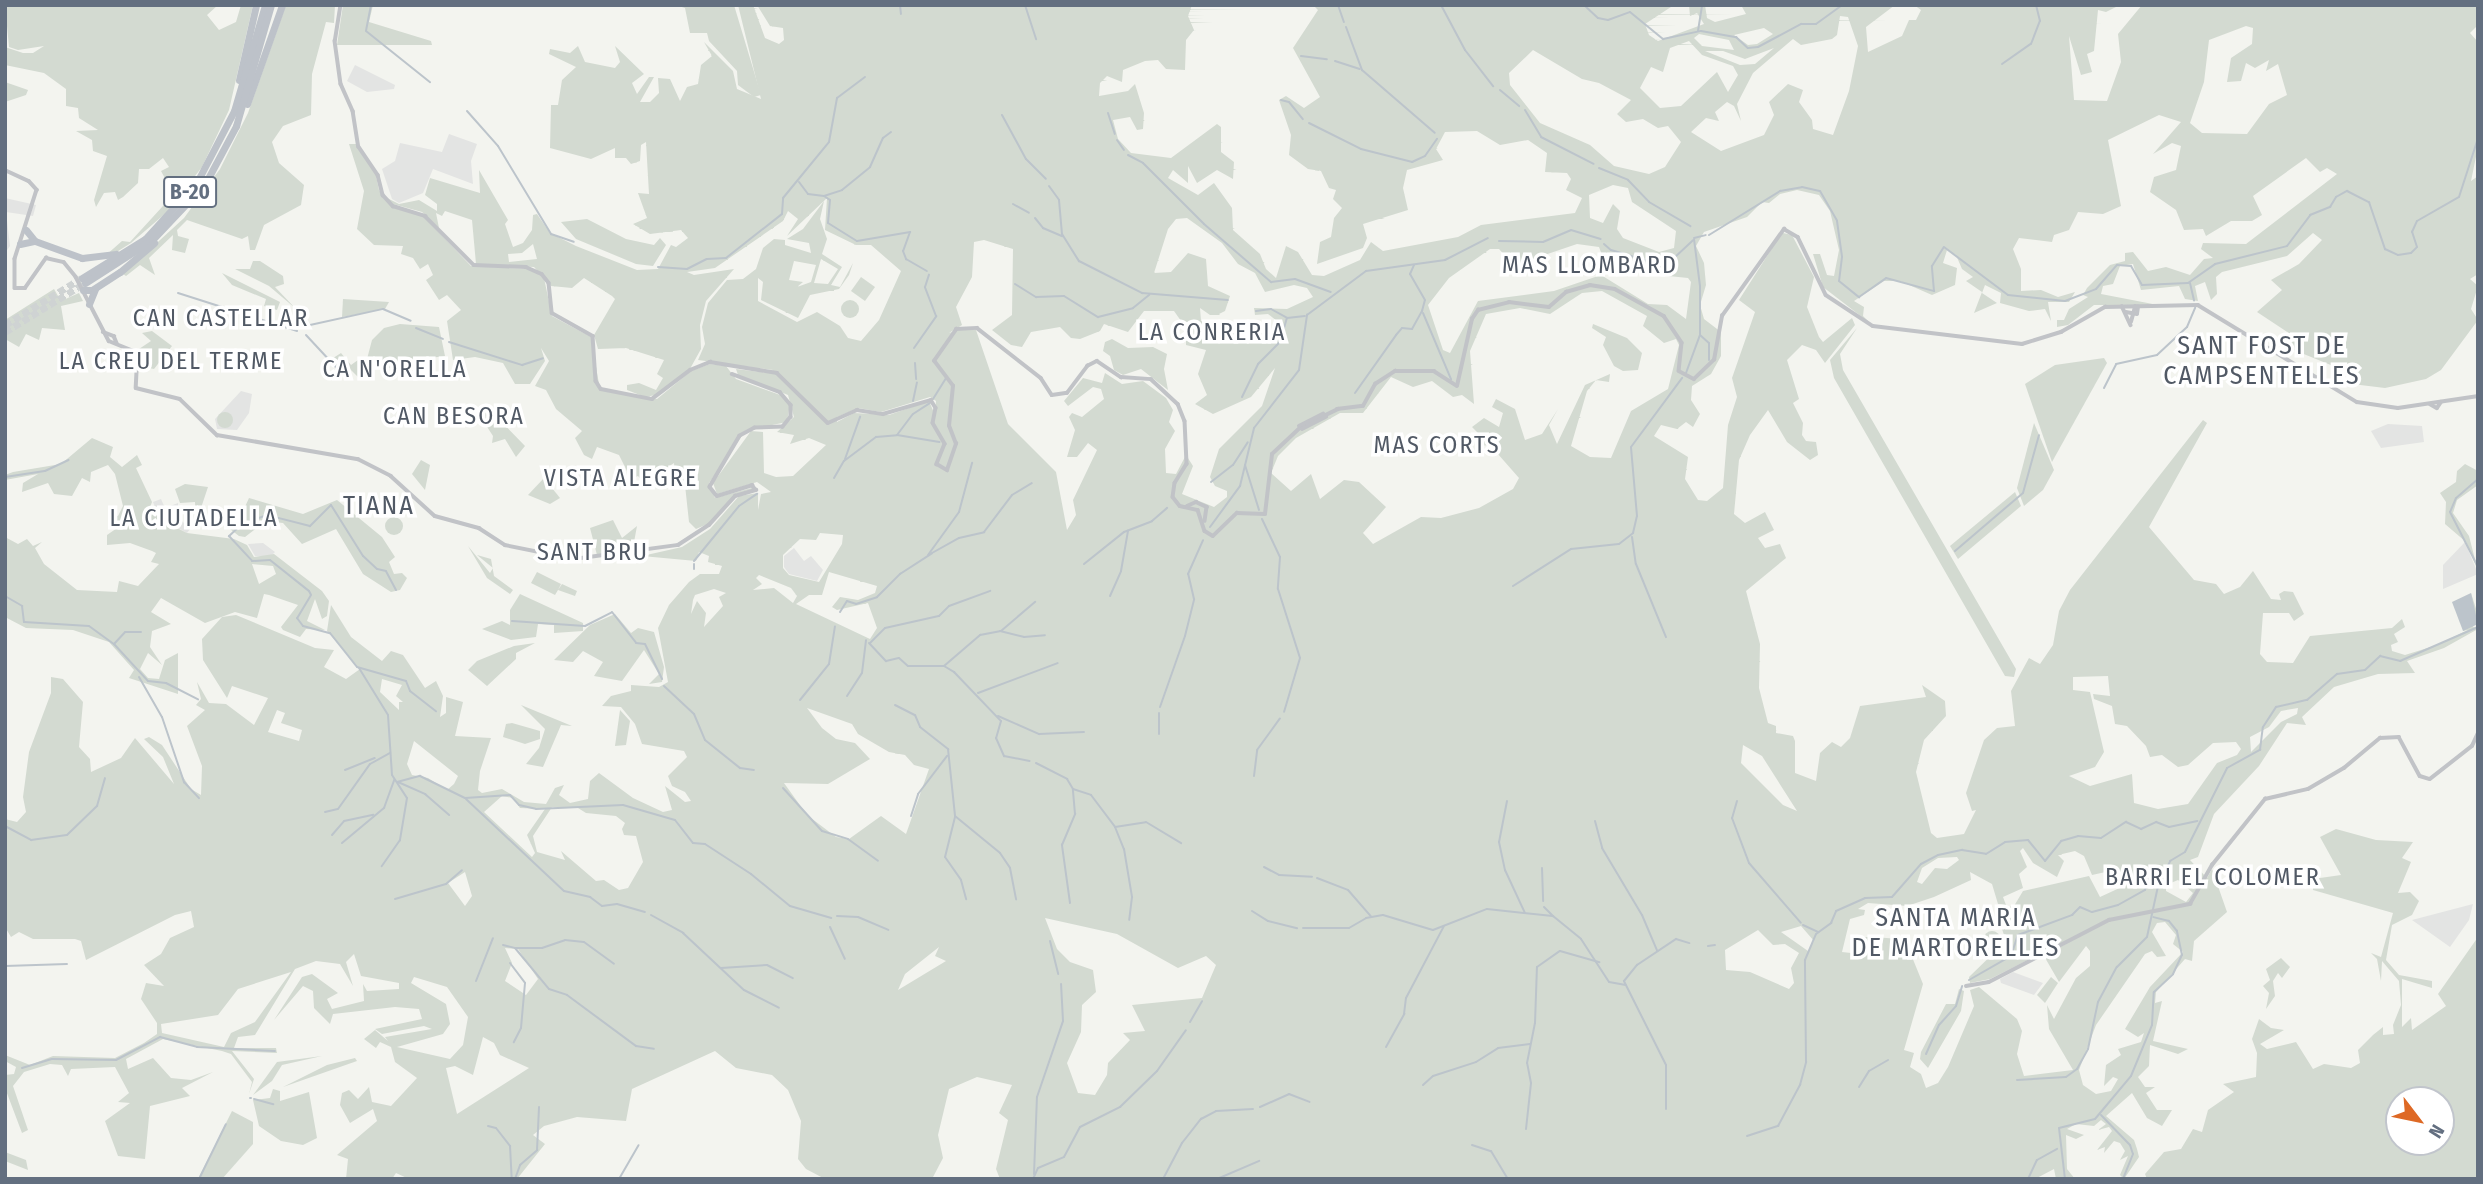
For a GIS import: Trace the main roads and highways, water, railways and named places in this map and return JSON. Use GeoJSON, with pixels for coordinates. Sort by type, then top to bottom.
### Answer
{"type":"FeatureCollection","features":[{"type":"Feature","properties":{"kind":"highway"},"geometry":{"type":"LineString","coordinates":[[233,124],[256,5]]}},
{"type":"Feature","properties":{"kind":"highway","name":"B-20"},"geometry":{"type":"LineString","coordinates":[[106,266],[132,248],[187,196],[233,124],[265,5]]}},
{"type":"Feature","properties":{"kind":"highway","name":"B-20"},"geometry":{"type":"LineString","coordinates":[[178,216],[83,284],[96,288],[117,275],[178,216],[211,174],[233,124],[271,5]]}},
{"type":"Feature","properties":{"kind":"highway"},"geometry":{"type":"LineString","coordinates":[[233,124],[282,5]]}},
{"type":"Feature","properties":{"kind":"highway"},"geometry":{"type":"LineString","coordinates":[[26,230],[35,241]]}},
{"type":"Feature","properties":{"kind":"highway"},"geometry":{"type":"LineString","coordinates":[[20,244],[35,241],[93,259],[106,266]]}},
{"type":"Feature","properties":{"kind":"highway"},"geometry":{"type":"LineString","coordinates":[[89,304],[96,288]]}},
{"type":"Feature","properties":{"kind":"waterway"},"geometry":{"type":"LineString","coordinates":[[371,5],[366,31],[430,82]]}},
{"type":"Feature","properties":{"kind":"waterway"},"geometry":{"type":"LineString","coordinates":[[900,5],[901,14]]}},
{"type":"Feature","properties":{"kind":"waterway"},"geometry":{"type":"LineString","coordinates":[[1025,5],[1036,39]]}},
{"type":"Feature","properties":{"kind":"waterway"},"geometry":{"type":"LineString","coordinates":[[1338,5],[1344,22]]}},
{"type":"Feature","properties":{"kind":"waterway"},"geometry":{"type":"LineString","coordinates":[[1441,5],[1465,50],[1493,86]]}},
{"type":"Feature","properties":{"kind":"waterway"},"geometry":{"type":"LineString","coordinates":[[1584,5],[1598,18],[1608,20],[1630,12],[1663,39],[1701,31],[1736,37],[1748,48],[1758,47],[1801,24],[1816,24],[1842,5]]}},
{"type":"Feature","properties":{"kind":"waterway"},"geometry":{"type":"LineString","coordinates":[[1698,31],[1702,5]]}},
{"type":"Feature","properties":{"kind":"waterway"},"geometry":{"type":"LineString","coordinates":[[2002,64],[2031,44],[2040,21],[2036,5]]}},
{"type":"Feature","properties":{"kind":"waterway"},"geometry":{"type":"LineString","coordinates":[[1346,27],[1362,70],[1435,133]]}},
{"type":"Feature","properties":{"kind":"waterway"},"geometry":{"type":"LineString","coordinates":[[1301,56],[1327,59]]}},
{"type":"Feature","properties":{"kind":"waterway"},"geometry":{"type":"LineString","coordinates":[[1335,61],[1360,69]]}},
{"type":"Feature","properties":{"kind":"waterway"},"geometry":{"type":"LineString","coordinates":[[658,267],[687,269],[707,259],[726,258],[782,214],[783,198],[829,142],[837,98],[865,77]]}},
{"type":"Feature","properties":{"kind":"waterway"},"geometry":{"type":"LineString","coordinates":[[1500,90],[1519,106]]}},
{"type":"Feature","properties":{"kind":"waterway"},"geometry":{"type":"LineString","coordinates":[[1281,100],[1289,102],[1303,119]]}},
{"type":"Feature","properties":{"kind":"waterway"},"geometry":{"type":"LineString","coordinates":[[1525,110],[1541,137],[1594,164]]}},
{"type":"Feature","properties":{"kind":"waterway"},"geometry":{"type":"LineString","coordinates":[[467,111],[498,146],[551,234],[574,242]]}},
{"type":"Feature","properties":{"kind":"waterway"},"geometry":{"type":"LineString","coordinates":[[1108,113],[1115,134]]}},
{"type":"Feature","properties":{"kind":"waterway"},"geometry":{"type":"LineString","coordinates":[[1002,115],[1026,159],[1046,179]]}},
{"type":"Feature","properties":{"kind":"waterway"},"geometry":{"type":"LineString","coordinates":[[1309,123],[1361,149],[1412,162],[1425,156],[1437,139]]}},
{"type":"Feature","properties":{"kind":"waterway"},"geometry":{"type":"LineString","coordinates":[[799,182],[808,194],[824,196],[842,190],[870,167],[883,138],[891,132]]}},
{"type":"Feature","properties":{"kind":"waterway"},"geometry":{"type":"LineString","coordinates":[[1709,235],[1780,191],[1802,187],[1820,191],[1837,221],[1842,257],[1839,281],[1859,297],[1886,278],[1934,291],[1932,266],[1944,247],[2008,295],[2065,301],[2096,289],[2117,265],[2131,266],[2142,285],[2188,283],[2215,264],[2287,246],[2310,215],[2330,207],[2336,197],[2347,191],[2369,202],[2385,249],[2398,255],[2411,253],[2417,247],[2412,232],[2417,221],[2459,197],[2478,138]]}},
{"type":"Feature","properties":{"kind":"waterway"},"geometry":{"type":"LineString","coordinates":[[1117,140],[1124,150]]}},
{"type":"Feature","properties":{"kind":"waterway"},"geometry":{"type":"LineString","coordinates":[[1128,155],[1143,163],[1204,224],[1271,282],[1295,279],[1331,292]]}},
{"type":"Feature","properties":{"kind":"waterway"},"geometry":{"type":"LineString","coordinates":[[1599,168],[1628,180],[1649,202],[1690,226]]}},
{"type":"Feature","properties":{"kind":"waterway"},"geometry":{"type":"LineString","coordinates":[[1049,186],[1059,200],[1062,234],[1079,261],[1142,293],[1228,300]]}},
{"type":"Feature","properties":{"kind":"waterway"},"geometry":{"type":"LineString","coordinates":[[824,196],[830,200],[828,223],[857,241],[910,232],[903,251],[906,259],[927,271]]}},
{"type":"Feature","properties":{"kind":"waterway"},"geometry":{"type":"LineString","coordinates":[[1013,204],[1029,213]]}},
{"type":"Feature","properties":{"kind":"waterway"},"geometry":{"type":"LineString","coordinates":[[1035,218],[1043,228],[1062,236]]}},
{"type":"Feature","properties":{"kind":"waterway"},"geometry":{"type":"LineString","coordinates":[[1499,241],[1543,242],[1571,230],[1601,239]]}},
{"type":"Feature","properties":{"kind":"waterway"},"geometry":{"type":"LineString","coordinates":[[1694,238],[1706,235]]}},
{"type":"Feature","properties":{"kind":"waterway"},"geometry":{"type":"LineString","coordinates":[[1210,527],[1240,486],[1254,428],[1299,370],[1307,315],[1366,271],[1445,260],[1488,238]]}},
{"type":"Feature","properties":{"kind":"waterway"},"geometry":{"type":"LineString","coordinates":[[1686,373],[1700,335],[1700,286],[1694,239]]}},
{"type":"Feature","properties":{"kind":"waterway"},"geometry":{"type":"LineString","coordinates":[[1604,244],[1611,250],[1651,262],[1674,258],[1693,240]]}},
{"type":"Feature","properties":{"kind":"waterway"},"geometry":{"type":"LineString","coordinates":[[1355,393],[1396,335],[1402,328],[1412,329],[1422,311],[1425,300],[1410,274],[1414,265]]}},
{"type":"Feature","properties":{"kind":"waterway"},"geometry":{"type":"LineString","coordinates":[[914,348],[936,316],[925,287],[929,275]]}},
{"type":"Feature","properties":{"kind":"waterway"},"geometry":{"type":"LineString","coordinates":[[2190,283],[2194,301]]}},
{"type":"Feature","properties":{"kind":"waterway"},"geometry":{"type":"LineString","coordinates":[[1015,284],[1036,297],[1064,296],[1098,317],[1133,308],[1149,295]]}},
{"type":"Feature","properties":{"kind":"waterway"},"geometry":{"type":"LineString","coordinates":[[178,293],[297,331]]}},
{"type":"Feature","properties":{"kind":"waterway"},"geometry":{"type":"LineString","coordinates":[[2104,388],[2116,364],[2157,355],[2187,327],[2195,308]]}},
{"type":"Feature","properties":{"kind":"waterway"},"geometry":{"type":"LineString","coordinates":[[310,325],[383,309],[411,321]]}},
{"type":"Feature","properties":{"kind":"waterway"},"geometry":{"type":"LineString","coordinates":[[1256,311],[1271,309],[1287,318]]}},
{"type":"Feature","properties":{"kind":"waterway"},"geometry":{"type":"LineString","coordinates":[[1423,313],[1451,379]]}},
{"type":"Feature","properties":{"kind":"waterway"},"geometry":{"type":"LineString","coordinates":[[1242,397],[1258,364],[1280,342],[1287,318],[1305,316]]}},
{"type":"Feature","properties":{"kind":"waterway"},"geometry":{"type":"LineString","coordinates":[[416,328],[443,339]]}},
{"type":"Feature","properties":{"kind":"waterway"},"geometry":{"type":"LineString","coordinates":[[306,335],[345,377]]}},
{"type":"Feature","properties":{"kind":"waterway"},"geometry":{"type":"LineString","coordinates":[[1700,335],[1709,343],[1709,360]]}},
{"type":"Feature","properties":{"kind":"waterway"},"geometry":{"type":"LineString","coordinates":[[449,342],[522,365],[543,358]]}},
{"type":"Feature","properties":{"kind":"waterway"},"geometry":{"type":"LineString","coordinates":[[915,363],[916,379]]}},
{"type":"Feature","properties":{"kind":"waterway"},"geometry":{"type":"LineString","coordinates":[[933,399],[946,378]]}},
{"type":"Feature","properties":{"kind":"waterway"},"geometry":{"type":"LineString","coordinates":[[1513,586],[1571,549],[1619,544],[1633,533],[1637,516],[1631,447],[1682,378]]}},
{"type":"Feature","properties":{"kind":"waterway"},"geometry":{"type":"LineString","coordinates":[[913,401],[917,382]]}},
{"type":"Feature","properties":{"kind":"waterway"},"geometry":{"type":"LineString","coordinates":[[834,478],[844,461],[876,437],[897,435],[913,414],[930,403]]}},
{"type":"Feature","properties":{"kind":"waterway"},"geometry":{"type":"LineString","coordinates":[[845,459],[860,417]]}},
{"type":"Feature","properties":{"kind":"waterway"},"geometry":{"type":"LineString","coordinates":[[897,435],[939,442]]}},
{"type":"Feature","properties":{"kind":"waterway"},"geometry":{"type":"LineString","coordinates":[[1955,551],[2023,493],[2039,435]]}},
{"type":"Feature","properties":{"kind":"waterway"},"geometry":{"type":"LineString","coordinates":[[1211,482],[1233,465],[1248,442]]}},
{"type":"Feature","properties":{"kind":"waterway"},"geometry":{"type":"LineString","coordinates":[[5,477],[45,471],[69,460]]}},
{"type":"Feature","properties":{"kind":"waterway"},"geometry":{"type":"LineString","coordinates":[[928,555],[959,512],[972,463]]}},
{"type":"Feature","properties":{"kind":"waterway"},"geometry":{"type":"LineString","coordinates":[[1245,465],[1259,510]]}},
{"type":"Feature","properties":{"kind":"waterway"},"geometry":{"type":"LineString","coordinates":[[2478,479],[2456,498],[2450,512],[2478,567]]}},
{"type":"Feature","properties":{"kind":"waterway"},"geometry":{"type":"LineString","coordinates":[[840,612],[847,601],[856,604],[877,597],[900,574],[932,553],[959,538],[984,532],[1012,495],[1032,483]]}},
{"type":"Feature","properties":{"kind":"waterway"},"geometry":{"type":"LineString","coordinates":[[694,561],[739,506],[757,494]]}},
{"type":"Feature","properties":{"kind":"waterway"},"geometry":{"type":"LineString","coordinates":[[396,590],[386,571],[377,569],[363,556],[331,505],[310,526],[267,515],[242,524],[229,536],[252,561],[270,560],[309,591],[311,595],[297,618],[303,626],[330,633],[357,667],[406,681],[410,691],[436,711]]}},
{"type":"Feature","properties":{"kind":"waterway"},"geometry":{"type":"LineString","coordinates":[[1084,564],[1124,532],[1152,521],[1167,508]]}},
{"type":"Feature","properties":{"kind":"waterway"},"geometry":{"type":"LineString","coordinates":[[1262,519],[1280,557],[1278,589],[1300,658],[1284,712]]}},
{"type":"Feature","properties":{"kind":"waterway"},"geometry":{"type":"LineString","coordinates":[[1110,596],[1121,571],[1128,531]]}},
{"type":"Feature","properties":{"kind":"waterway"},"geometry":{"type":"LineString","coordinates":[[1632,537],[1636,564],[1666,637]]}},
{"type":"Feature","properties":{"kind":"waterway"},"geometry":{"type":"LineString","coordinates":[[1160,707],[1185,636],[1194,599],[1188,574],[1203,540]]}},
{"type":"Feature","properties":{"kind":"waterway"},"geometry":{"type":"LineString","coordinates":[[694,564],[694,569]]}},
{"type":"Feature","properties":{"kind":"waterway"},"geometry":{"type":"LineString","coordinates":[[870,643],[885,628],[939,616],[949,606],[990,591]]}},
{"type":"Feature","properties":{"kind":"waterway"},"geometry":{"type":"LineString","coordinates":[[5,596],[22,606],[24,622],[89,626],[114,644],[148,681],[166,683],[198,699]]}},
{"type":"Feature","properties":{"kind":"waterway"},"geometry":{"type":"LineString","coordinates":[[1001,631],[1035,602]]}},
{"type":"Feature","properties":{"kind":"waterway"},"geometry":{"type":"LineString","coordinates":[[512,621],[585,626],[612,612],[636,643],[645,644],[662,679]]}},
{"type":"Feature","properties":{"kind":"waterway"},"geometry":{"type":"LineString","coordinates":[[800,700],[829,664],[835,626]]}},
{"type":"Feature","properties":{"kind":"waterway"},"geometry":{"type":"LineString","coordinates":[[2017,1080],[2066,1077],[2077,1069],[2088,1049],[2098,1002],[2117,967],[2147,937],[2158,886],[2170,861],[2185,852],[2227,768],[2260,750],[2263,727],[2276,707],[2307,700],[2337,674],[2365,670],[2380,656],[2400,661],[2478,627]]}},
{"type":"Feature","properties":{"kind":"waterway"},"geometry":{"type":"LineString","coordinates":[[944,666],[980,635],[1000,631],[1024,637],[1045,635]]}},
{"type":"Feature","properties":{"kind":"waterway"},"geometry":{"type":"LineString","coordinates":[[114,644],[125,632],[141,632]]}},
{"type":"Feature","properties":{"kind":"waterway"},"geometry":{"type":"LineString","coordinates":[[847,696],[862,673],[866,640]]}},
{"type":"Feature","properties":{"kind":"waterway"},"geometry":{"type":"LineString","coordinates":[[869,643],[886,661],[899,658],[908,666],[944,666],[954,672],[1001,721],[996,738],[1004,756],[1030,761]]}},
{"type":"Feature","properties":{"kind":"waterway"},"geometry":{"type":"LineString","coordinates":[[978,693],[1058,663]]}},
{"type":"Feature","properties":{"kind":"waterway"},"geometry":{"type":"LineString","coordinates":[[359,668],[388,715],[392,775],[407,798],[400,840],[382,866]]}},
{"type":"Feature","properties":{"kind":"waterway"},"geometry":{"type":"LineString","coordinates":[[139,677],[162,717],[184,782],[199,798]]}},
{"type":"Feature","properties":{"kind":"waterway"},"geometry":{"type":"LineString","coordinates":[[664,686],[694,714],[705,740],[740,768],[754,770]]}},
{"type":"Feature","properties":{"kind":"waterway"},"geometry":{"type":"LineString","coordinates":[[895,705],[915,715],[920,727],[948,749],[955,816],[1000,853],[1010,868],[1016,899]]}},
{"type":"Feature","properties":{"kind":"waterway"},"geometry":{"type":"LineString","coordinates":[[1159,713],[1159,734]]}},
{"type":"Feature","properties":{"kind":"waterway"},"geometry":{"type":"LineString","coordinates":[[998,716],[1039,734],[1084,732]]}},
{"type":"Feature","properties":{"kind":"waterway"},"geometry":{"type":"LineString","coordinates":[[1254,776],[1257,750],[1280,718]]}},
{"type":"Feature","properties":{"kind":"waterway"},"geometry":{"type":"LineString","coordinates":[[325,812],[338,809],[370,764],[390,753]]}},
{"type":"Feature","properties":{"kind":"waterway"},"geometry":{"type":"LineString","coordinates":[[911,816],[918,794],[947,756]]}},
{"type":"Feature","properties":{"kind":"waterway"},"geometry":{"type":"LineString","coordinates":[[345,770],[375,758]]}},
{"type":"Feature","properties":{"kind":"waterway"},"geometry":{"type":"LineString","coordinates":[[1036,763],[1067,779],[1073,789],[1091,795],[1115,827],[1124,849],[1132,897],[1129,920]]}},
{"type":"Feature","properties":{"kind":"waterway"},"geometry":{"type":"LineString","coordinates":[[397,782],[420,776],[465,798],[510,795],[519,805],[536,809],[623,805],[675,820],[693,843],[705,844],[751,874],[790,906],[831,918]]}},
{"type":"Feature","properties":{"kind":"waterway"},"geometry":{"type":"LineString","coordinates":[[5,826],[31,840],[67,835],[97,806],[105,778]]}},
{"type":"Feature","properties":{"kind":"waterway"},"geometry":{"type":"LineString","coordinates":[[342,843],[384,808],[394,780]]}},
{"type":"Feature","properties":{"kind":"waterway"},"geometry":{"type":"LineString","coordinates":[[398,782],[425,794],[449,815]]}},
{"type":"Feature","properties":{"kind":"waterway"},"geometry":{"type":"LineString","coordinates":[[783,788],[822,831],[848,839],[878,861]]}},
{"type":"Feature","properties":{"kind":"waterway"},"geometry":{"type":"LineString","coordinates":[[1070,903],[1062,845],[1075,814],[1073,789]]}},
{"type":"Feature","properties":{"kind":"waterway"},"geometry":{"type":"LineString","coordinates":[[466,799],[564,891],[590,897],[602,906],[617,904],[645,912]]}},
{"type":"Feature","properties":{"kind":"waterway"},"geometry":{"type":"LineString","coordinates":[[1507,801],[1499,842],[1505,870],[1525,913]]}},
{"type":"Feature","properties":{"kind":"waterway"},"geometry":{"type":"LineString","coordinates":[[1737,801],[1732,818],[1749,863],[1801,923]]}},
{"type":"Feature","properties":{"kind":"waterway"},"geometry":{"type":"LineString","coordinates":[[332,835],[344,821],[373,815]]}},
{"type":"Feature","properties":{"kind":"waterway"},"geometry":{"type":"LineString","coordinates":[[955,817],[945,857],[961,880],[966,899]]}},
{"type":"Feature","properties":{"kind":"waterway"},"geometry":{"type":"LineString","coordinates":[[1595,821],[1602,848],[1642,915],[1657,951]]}},
{"type":"Feature","properties":{"kind":"waterway"},"geometry":{"type":"LineString","coordinates":[[1747,1136],[1778,1126],[1800,1085],[1806,1062],[1805,960],[1816,934],[1831,923],[1836,911],[1865,898],[1892,897],[1921,864],[1938,855],[1962,850],[1986,854],[2005,842],[2028,840],[2045,861],[2061,841],[2078,836],[2101,838],[2126,822],[2141,829],[2156,822],[2169,827],[2197,821]]}},
{"type":"Feature","properties":{"kind":"waterway"},"geometry":{"type":"LineString","coordinates":[[1115,827],[1146,822],[1181,843]]}},
{"type":"Feature","properties":{"kind":"waterway"},"geometry":{"type":"LineString","coordinates":[[1264,867],[1279,875],[1312,877]]}},
{"type":"Feature","properties":{"kind":"waterway"},"geometry":{"type":"LineString","coordinates":[[1542,868],[1543,901]]}},
{"type":"Feature","properties":{"kind":"waterway"},"geometry":{"type":"LineString","coordinates":[[395,899],[446,884],[462,870]]}},
{"type":"Feature","properties":{"kind":"waterway"},"geometry":{"type":"LineString","coordinates":[[1969,980],[2011,956],[2018,935],[2072,915],[2080,907],[2092,912],[2118,905],[2145,890],[2149,879],[2163,875]]}},
{"type":"Feature","properties":{"kind":"waterway"},"geometry":{"type":"LineString","coordinates":[[1317,878],[1348,890],[1371,916]]}},
{"type":"Feature","properties":{"kind":"waterway"},"geometry":{"type":"LineString","coordinates":[[1544,907],[1553,916]]}},
{"type":"Feature","properties":{"kind":"waterway"},"geometry":{"type":"LineString","coordinates":[[1303,928],[1349,928],[1366,918],[1383,915],[1433,930],[1487,909],[1553,916],[1581,939],[1609,982],[1626,985]]}},
{"type":"Feature","properties":{"kind":"waterway"},"geometry":{"type":"LineString","coordinates":[[1252,911],[1268,921],[1297,928]]}},
{"type":"Feature","properties":{"kind":"waterway"},"geometry":{"type":"LineString","coordinates":[[651,915],[683,933],[744,990],[779,1008]]}},
{"type":"Feature","properties":{"kind":"waterway"},"geometry":{"type":"LineString","coordinates":[[837,916],[858,917],[888,930]]}},
{"type":"Feature","properties":{"kind":"waterway"},"geometry":{"type":"LineString","coordinates":[[2065,1179],[2059,1128],[2095,1119],[2131,1076],[2152,1025],[2154,992],[2173,974],[2182,955],[2177,931],[2169,921],[2153,917]]}},
{"type":"Feature","properties":{"kind":"waterway"},"geometry":{"type":"LineString","coordinates":[[1803,925],[1818,932]]}},
{"type":"Feature","properties":{"kind":"waterway"},"geometry":{"type":"LineString","coordinates":[[1386,1047],[1404,1014],[1406,998],[1444,926]]}},
{"type":"Feature","properties":{"kind":"waterway"},"geometry":{"type":"LineString","coordinates":[[830,927],[845,959]]}},
{"type":"Feature","properties":{"kind":"waterway"},"geometry":{"type":"LineString","coordinates":[[476,981],[493,938]]}},
{"type":"Feature","properties":{"kind":"waterway"},"geometry":{"type":"LineString","coordinates":[[1666,1109],[1666,1065],[1624,981],[1637,965],[1676,939],[1689,943]]}},
{"type":"Feature","properties":{"kind":"waterway"},"geometry":{"type":"LineString","coordinates":[[515,948],[542,948],[565,940],[584,942],[614,964]]}},
{"type":"Feature","properties":{"kind":"waterway"},"geometry":{"type":"LineString","coordinates":[[1050,941],[1058,974]]}},
{"type":"Feature","properties":{"kind":"waterway"},"geometry":{"type":"LineString","coordinates":[[503,945],[515,948],[549,989],[567,995],[636,1046],[654,1049]]}},
{"type":"Feature","properties":{"kind":"waterway"},"geometry":{"type":"LineString","coordinates":[[1708,946],[1715,945]]}},
{"type":"Feature","properties":{"kind":"waterway"},"geometry":{"type":"LineString","coordinates":[[1526,1129],[1531,1083],[1527,1063],[1535,1023],[1537,967],[1560,951],[1599,962]]}},
{"type":"Feature","properties":{"kind":"waterway"},"geometry":{"type":"LineString","coordinates":[[510,963],[525,983],[521,1028],[514,1042]]}},
{"type":"Feature","properties":{"kind":"waterway"},"geometry":{"type":"LineString","coordinates":[[5,966],[67,964]]}},
{"type":"Feature","properties":{"kind":"waterway"},"geometry":{"type":"LineString","coordinates":[[721,968],[767,965],[793,978]]}},
{"type":"Feature","properties":{"kind":"waterway"},"geometry":{"type":"LineString","coordinates":[[1034,1174],[1037,1097],[1063,1021],[1061,984]]}},
{"type":"Feature","properties":{"kind":"waterway"},"geometry":{"type":"LineString","coordinates":[[1926,1054],[1939,1025],[1956,1006],[1962,986]]}},
{"type":"Feature","properties":{"kind":"waterway"},"geometry":{"type":"LineString","coordinates":[[1190,1022],[1202,1001]]}},
{"type":"Feature","properties":{"kind":"waterway"},"geometry":{"type":"LineString","coordinates":[[1033,1179],[1038,1168],[1064,1157],[1080,1127],[1120,1107],[1157,1071],[1186,1030]]}},
{"type":"Feature","properties":{"kind":"waterway"},"geometry":{"type":"LineString","coordinates":[[22,1068],[52,1059],[116,1060],[160,1037],[197,1047],[275,1051]]}},
{"type":"Feature","properties":{"kind":"waterway"},"geometry":{"type":"LineString","coordinates":[[1423,1085],[1433,1076],[1476,1062],[1498,1048],[1530,1044]]}},
{"type":"Feature","properties":{"kind":"waterway"},"geometry":{"type":"LineString","coordinates":[[1859,1087],[1869,1071],[1888,1060]]}},
{"type":"Feature","properties":{"kind":"waterway"},"geometry":{"type":"LineString","coordinates":[[1260,1107],[1289,1094],[1310,1102]]}},
{"type":"Feature","properties":{"kind":"waterway"},"geometry":{"type":"LineString","coordinates":[[254,1099],[273,1104]]}},
{"type":"Feature","properties":{"kind":"waterway"},"geometry":{"type":"LineString","coordinates":[[515,1179],[520,1165],[537,1150],[539,1107]]}},
{"type":"Feature","properties":{"kind":"waterway"},"geometry":{"type":"LineString","coordinates":[[1163,1179],[1182,1143],[1201,1119],[1216,1111],[1253,1109]]}},
{"type":"Feature","properties":{"kind":"waterway"},"geometry":{"type":"LineString","coordinates":[[2101,1115],[2130,1145],[2133,1154],[2124,1176]]}},
{"type":"Feature","properties":{"kind":"waterway"},"geometry":{"type":"LineString","coordinates":[[199,1179],[226,1124]]}},
{"type":"Feature","properties":{"kind":"waterway"},"geometry":{"type":"LineString","coordinates":[[488,1126],[496,1128],[510,1146],[512,1179]]}},
{"type":"Feature","properties":{"kind":"waterway"},"geometry":{"type":"LineString","coordinates":[[619,1179],[639,1145]]}},
{"type":"Feature","properties":{"kind":"waterway"},"geometry":{"type":"LineString","coordinates":[[1472,1145],[1491,1151],[1508,1179]]}},
{"type":"Feature","properties":{"kind":"waterway"},"geometry":{"type":"LineString","coordinates":[[2028,1179],[2037,1160],[2057,1149]]}},
{"type":"Feature","properties":{"kind":"waterway"},"geometry":{"type":"LineString","coordinates":[[1217,1179],[1259,1161]]}},
{"type":"Feature","properties":{"kind":"tunnel"},"geometry":{"type":"LineString","coordinates":[[5,325],[82,278]]}},
{"type":"Feature","properties":{"kind":"tunnel"},"geometry":{"type":"LineString","coordinates":[[5,332],[85,283]]}},
{"type":"Feature","properties":{"kind":"district","name":"MAS LLOMBARD"},"geometry":{"type":"Point","coordinates":[1590,266]}},
{"type":"Feature","properties":{"kind":"district","name":"CAN CASTELLAR"},"geometry":{"type":"Point","coordinates":[221,319]}},
{"type":"Feature","properties":{"kind":"district","name":"LA CONRERIA"},"geometry":{"type":"Point","coordinates":[1212,333]}},
{"type":"Feature","properties":{"kind":"district","name":"SANT FOST DE CAMPSENTELLES"},"geometry":{"type":"Point","coordinates":[2262,361]}},
{"type":"Feature","properties":{"kind":"district","name":"LA CREU DEL TERME"},"geometry":{"type":"Point","coordinates":[171,362]}},
{"type":"Feature","properties":{"kind":"district","name":"CA N'ORELLA"},"geometry":{"type":"Point","coordinates":[395,370]}},
{"type":"Feature","properties":{"kind":"district","name":"CAN BESORA"},"geometry":{"type":"Point","coordinates":[454,417]}},
{"type":"Feature","properties":{"kind":"district","name":"MAS CORTS"},"geometry":{"type":"Point","coordinates":[1437,446]}},
{"type":"Feature","properties":{"kind":"district","name":"VISTA ALEGRE"},"geometry":{"type":"Point","coordinates":[621,479]}},
{"type":"Feature","properties":{"kind":"district","name":"TIANA"},"geometry":{"type":"Point","coordinates":[379,506]}},
{"type":"Feature","properties":{"kind":"district","name":"LA CIUTADELLA"},"geometry":{"type":"Point","coordinates":[194,519]}},
{"type":"Feature","properties":{"kind":"district","name":"SANT BRU"},"geometry":{"type":"Point","coordinates":[593,553]}},
{"type":"Feature","properties":{"kind":"district","name":"BARRI EL COLOMER"},"geometry":{"type":"Point","coordinates":[2213,878]}},
{"type":"Feature","properties":{"kind":"district","name":"SANTA MARIA DE MARTORELLES"},"geometry":{"type":"Point","coordinates":[1956,933]}}]}
